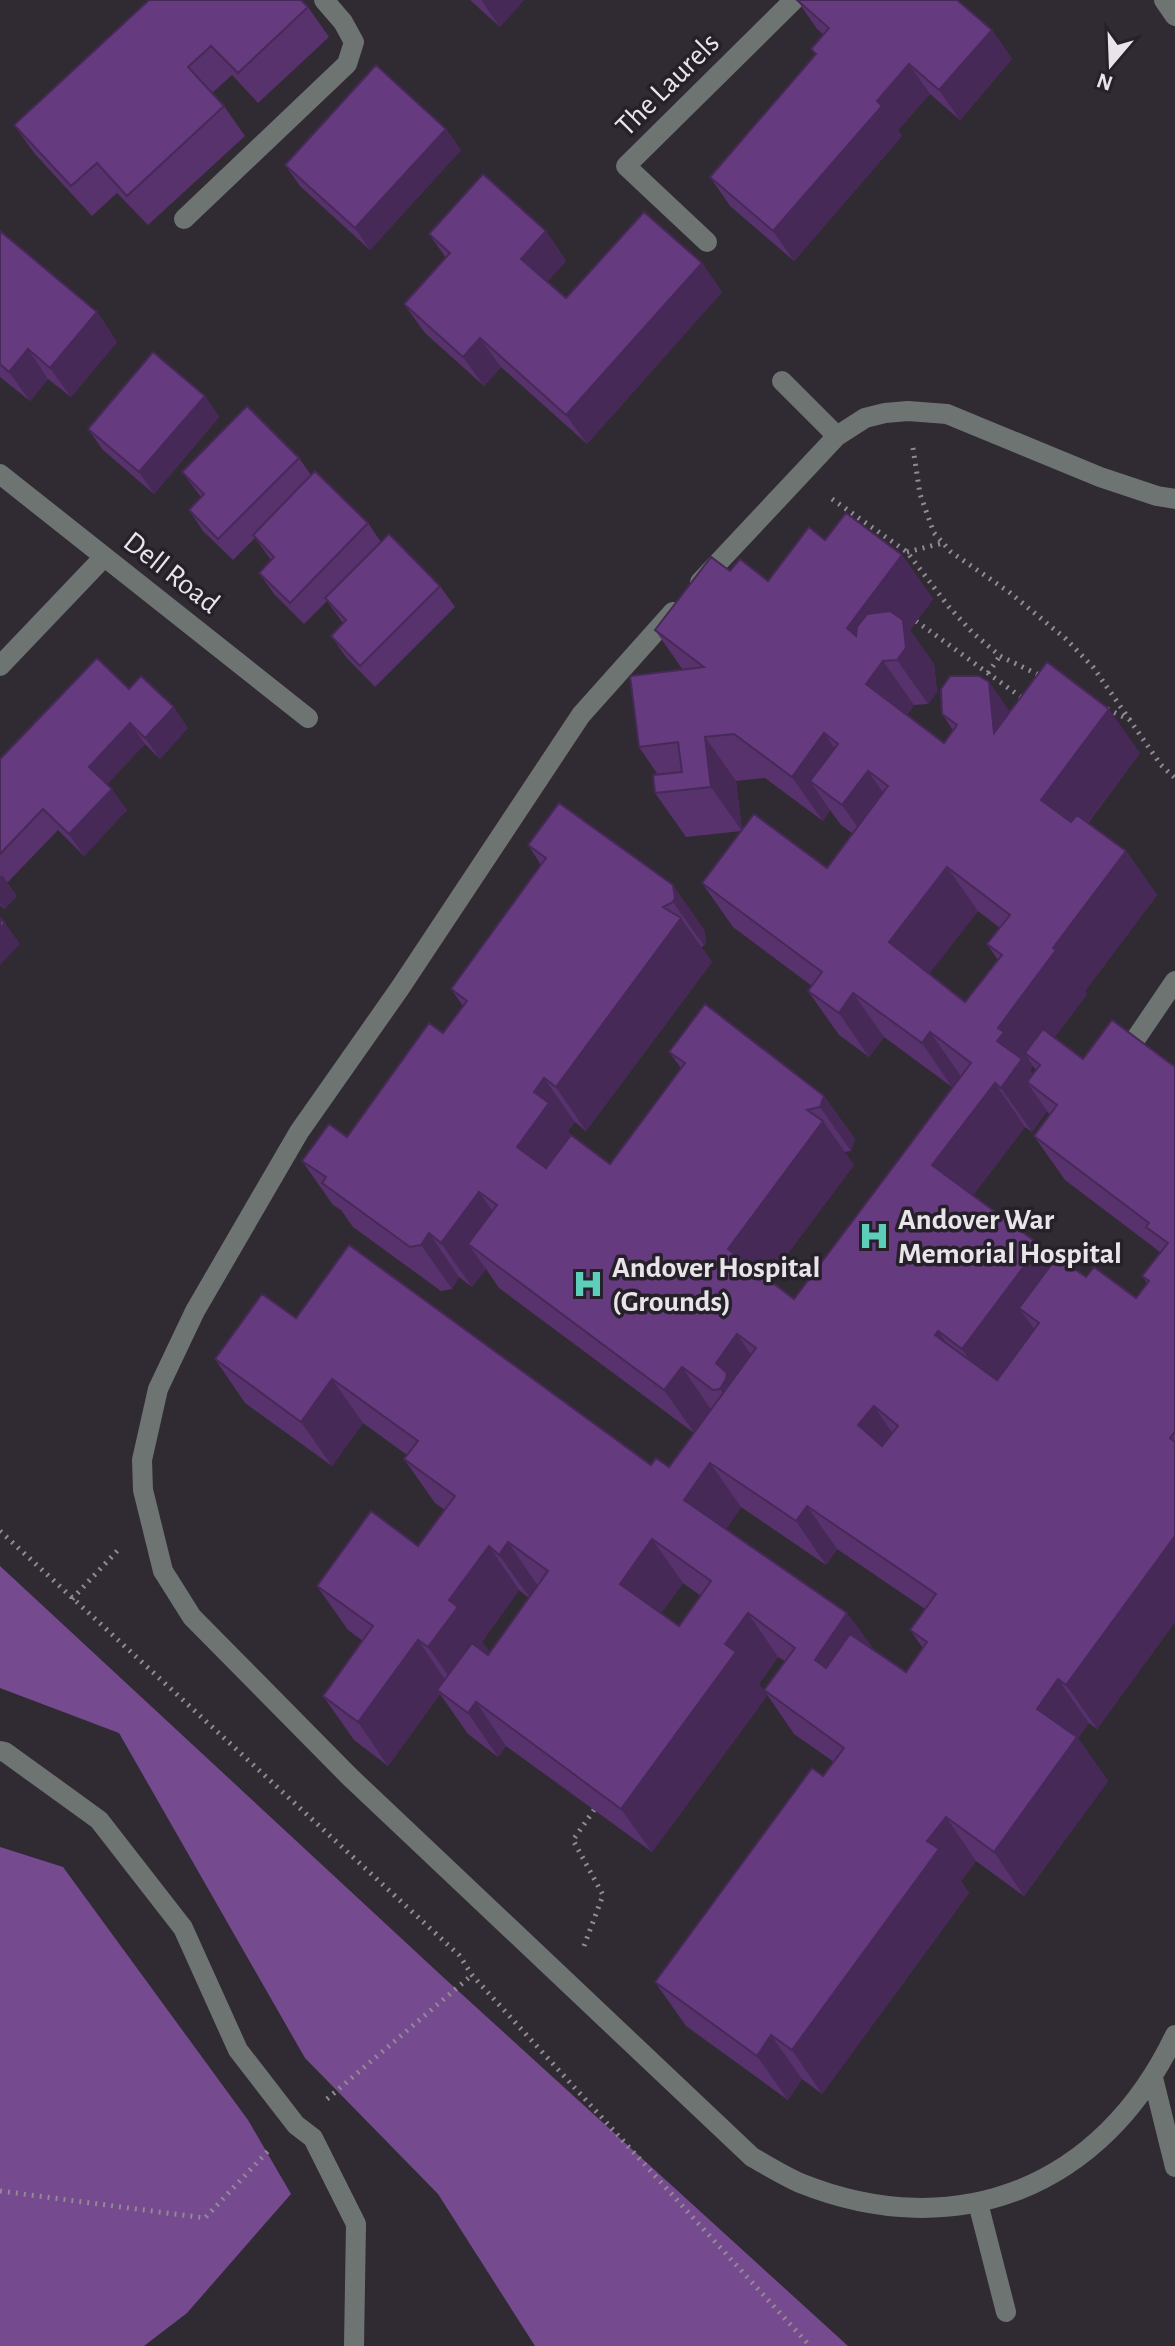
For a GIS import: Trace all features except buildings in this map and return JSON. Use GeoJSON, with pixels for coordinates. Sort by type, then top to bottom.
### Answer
{"type":"FeatureCollection","features":[{"type":"Feature","properties":{"kind":"street"},"geometry":{"type":"LineString","coordinates":[[184,219],[347,64],[354,42],[343,22],[324,0]]}},
{"type":"Feature","properties":{"kind":"street","name":"The Laurels"},"geometry":{"type":"LineString","coordinates":[[707,242],[626,166],[794,0]]}},
{"type":"Feature","properties":{"kind":"street"},"geometry":{"type":"LineString","coordinates":[[1164,0],[1175,16]]}},
{"type":"Feature","properties":{"kind":"street"},"geometry":{"type":"LineString","coordinates":[[782,381],[837,436]]}},
{"type":"Feature","properties":{"kind":"street"},"geometry":{"type":"LineString","coordinates":[[1175,499],[1100,477],[947,414],[908,411],[865,418],[837,436],[690,592],[581,715],[400,988],[299,1132],[195,1311],[158,1389],[142,1460],[143,1490],[163,1571],[192,1617],[350,1777],[752,2157],[799,2183],[846,2198],[893,2206],[937,2208],[978,2203],[1039,2182],[1103,2138],[1129,2111],[1153,2078],[1175,2035]]}},
{"type":"Feature","properties":{"kind":"street","name":"Dell Road"},"geometry":{"type":"LineString","coordinates":[[0,474],[308,718]]}},
{"type":"Feature","properties":{"kind":"street"},"geometry":{"type":"LineString","coordinates":[[0,666],[104,557]]}},
{"type":"Feature","properties":{"kind":"street"},"geometry":{"type":"LineString","coordinates":[[1126,1053],[1175,981]]}},
{"type":"Feature","properties":{"kind":"street"},"geometry":{"type":"LineString","coordinates":[[0,1751],[99,1820],[183,1928],[238,2050],[296,2125],[313,2138],[356,2224],[354,2346]]}},
{"type":"Feature","properties":{"kind":"street"},"geometry":{"type":"LineString","coordinates":[[1153,2078],[1175,2167]]}},
{"type":"Feature","properties":{"kind":"street"},"geometry":{"type":"LineString","coordinates":[[978,2203],[1006,2312]]}},
{"type":"Feature","properties":{"kind":"path"},"geometry":{"type":"LineString","coordinates":[[908,411],[920,494],[934,533],[951,552],[1009,592],[1066,639],[1093,667],[1161,765],[1175,778]]}},
{"type":"Feature","properties":{"kind":"path"},"geometry":{"type":"LineString","coordinates":[[798,478],[907,552],[957,616],[1000,656],[1052,682]]}},
{"type":"Feature","properties":{"kind":"path"},"geometry":{"type":"LineString","coordinates":[[907,552],[943,543]]}},
{"type":"Feature","properties":{"kind":"path"},"geometry":{"type":"LineString","coordinates":[[916,621],[1037,709]]}},
{"type":"Feature","properties":{"kind":"path"},"geometry":{"type":"LineString","coordinates":[[988,673],[1000,656]]}},
{"type":"Feature","properties":{"kind":"path"},"geometry":{"type":"LineString","coordinates":[[1105,708],[1131,721]]}},
{"type":"Feature","properties":{"kind":"path"},"geometry":{"type":"LineString","coordinates":[[72,1599],[149,1521]]}},
{"type":"Feature","properties":{"kind":"path"},"geometry":{"type":"LineString","coordinates":[[0,1531],[459,1955],[472,1975],[810,2346]]}},
{"type":"Feature","properties":{"kind":"path"},"geometry":{"type":"LineString","coordinates":[[570,1985],[603,1895],[573,1840],[594,1810]]}},
{"type":"Feature","properties":{"kind":"shaded area"},"geometry":{"type":"Polygon","coordinates":[[[0,1566],[443,1977],[848,2346],[535,2346],[438,2194],[305,2058],[119,1733],[0,1688],[0,1566]]]}},
{"type":"Feature","properties":{"kind":"shaded area"},"geometry":{"type":"Polygon","coordinates":[[[0,1847],[63,1867],[248,2120],[291,2194],[187,2313],[144,2346],[0,2346],[0,1847]]]}},
{"type":"Feature","properties":{"kind":"place","name":"Andover War Memorial Hospital"},"geometry":{"type":"Point","coordinates":[874,1236]}},
{"type":"Feature","properties":{"kind":"place","name":"Andover Hospital (Grounds)"},"geometry":{"type":"Point","coordinates":[588,1284]}}]}
